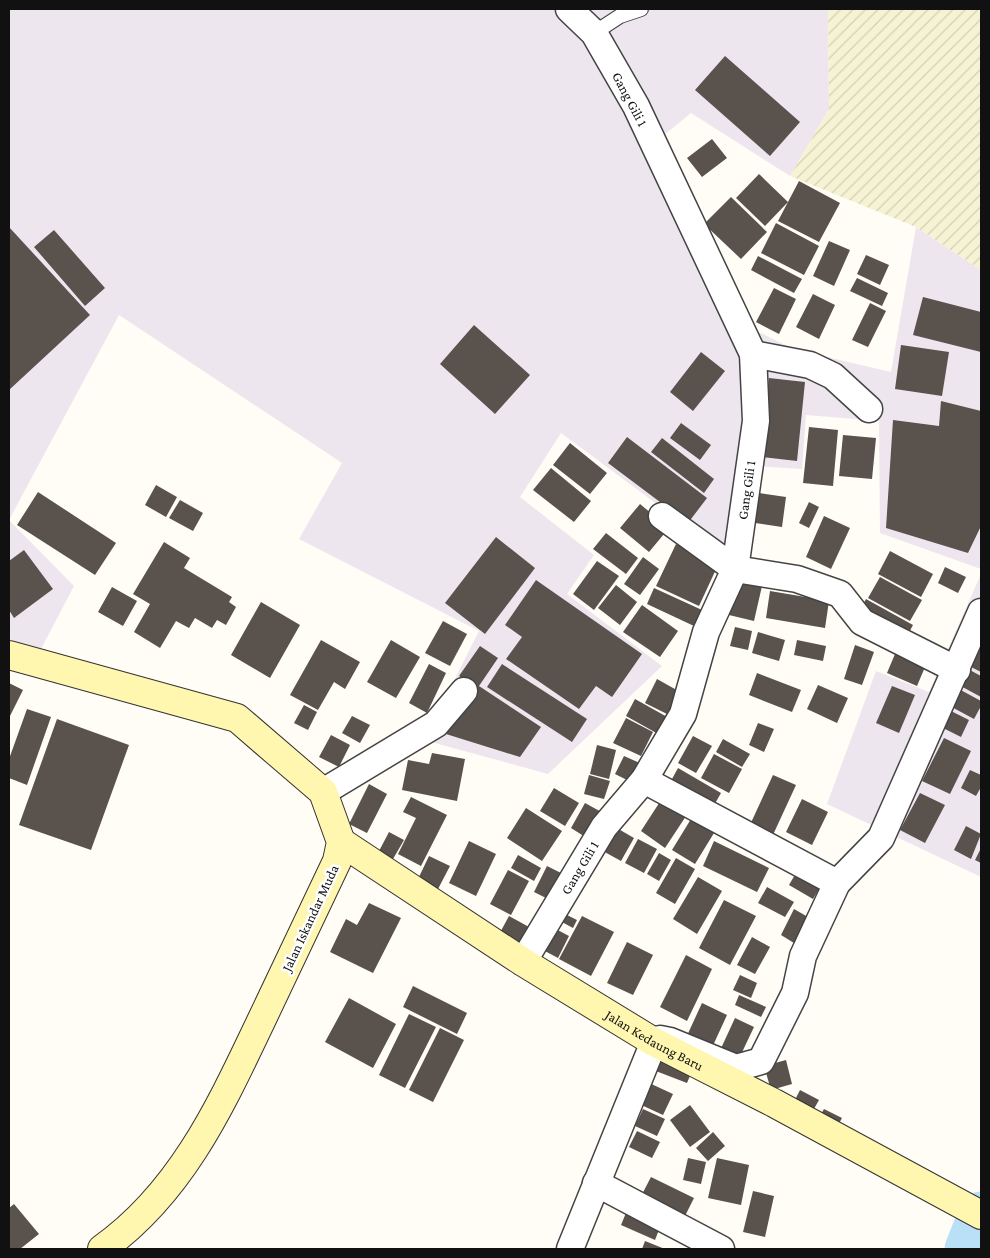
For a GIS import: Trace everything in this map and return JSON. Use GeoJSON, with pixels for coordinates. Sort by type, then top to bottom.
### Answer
{"type":"FeatureCollection","features":[{"type":"Feature","properties":{"kind":"street","name":"Gang Gili 1"},"geometry":{"type":"LineString","coordinates":[[523,962],[604,826],[644,780],[683,714],[706,632],[735,569],[756,422],[753,354],[636,106],[594,33],[569,9]]}},
{"type":"Feature","properties":{"kind":"street"},"geometry":{"type":"LineString","coordinates":[[753,354],[810,364],[833,376],[868,409]]}},
{"type":"Feature","properties":{"kind":"street"},"geometry":{"type":"LineString","coordinates":[[662,516],[735,569],[797,579],[840,594],[862,622],[957,670]]}},
{"type":"Feature","properties":{"kind":"street"},"geometry":{"type":"LineString","coordinates":[[570,1249],[654,1042],[660,1039],[670,1041],[736,1068],[761,1061],[795,993],[803,956],[837,884],[882,838],[981,612]]}},
{"type":"Feature","properties":{"kind":"street"},"geometry":{"type":"LineString","coordinates":[[9,655],[236,718],[323,792],[341,842]]}},
{"type":"Feature","properties":{"kind":"street"},"geometry":{"type":"LineString","coordinates":[[323,792],[436,724],[464,691]]}},
{"type":"Feature","properties":{"kind":"street"},"geometry":{"type":"LineString","coordinates":[[644,780],[837,884]]}},
{"type":"Feature","properties":{"kind":"street","name":"Jalan Kedaung Baru"},"geometry":{"type":"LineString","coordinates":[[341,842],[523,962],[654,1042],[774,1103],[981,1215]]}},
{"type":"Feature","properties":{"kind":"street","name":"Jalan Iskandar Muda"},"geometry":{"type":"LineString","coordinates":[[102,1249],[126,1233],[173,1183],[224,1098],[337,861],[341,842]]}},
{"type":"Feature","properties":{"kind":"street"},"geometry":{"type":"LineString","coordinates":[[596,1184],[722,1249]]}},
{"type":"Feature","properties":{"kind":"lane"},"geometry":{"type":"LineString","coordinates":[[594,33],[620,16],[641,9]]}},
{"type":"Feature","properties":{"kind":"shaded area"},"geometry":{"type":"Polygon","coordinates":[[[9,9],[828,9],[829,109],[790,176],[691,113],[663,136],[751,328],[793,349],[891,372],[916,227],[981,270],[981,569],[880,533],[879,421],[806,415],[802,469],[756,466],[731,559],[561,433],[520,497],[594,555],[567,594],[662,666],[548,774],[424,740],[479,631],[299,539],[342,463],[119,315],[9,520],[9,9]]]}},
{"type":"Feature","properties":{"kind":"shaded area"},"geometry":{"type":"Polygon","coordinates":[[[828,9],[981,9],[981,270],[916,227],[790,176],[829,109],[828,9]]]}},
{"type":"Feature","properties":{"kind":"shaded area"},"geometry":{"type":"Polygon","coordinates":[[[9,520],[74,586],[41,649],[9,639],[9,520]]]}},
{"type":"Feature","properties":{"kind":"shaded area"},"geometry":{"type":"Polygon","coordinates":[[[981,574],[981,877],[827,804],[876,671],[929,692],[981,574]]]}},
{"type":"Feature","properties":{"kind":"building"},"geometry":{"type":"Polygon","coordinates":[[[725,56],[800,122],[770,156],[695,90],[725,56]]]}},
{"type":"Feature","properties":{"kind":"building"},"geometry":{"type":"Polygon","coordinates":[[[712,139],[727,158],[702,177],[687,158],[712,139]]]}},
{"type":"Feature","properties":{"kind":"building"},"geometry":{"type":"Polygon","coordinates":[[[759,174],[788,202],[765,226],[736,198],[759,174]]]}},
{"type":"Feature","properties":{"kind":"building"},"geometry":{"type":"Polygon","coordinates":[[[799,181],[840,203],[819,242],[778,221],[799,181]]]}},
{"type":"Feature","properties":{"kind":"building"},"geometry":{"type":"Polygon","coordinates":[[[731,197],[767,232],[741,259],[704,224],[731,197]]]}},
{"type":"Feature","properties":{"kind":"building"},"geometry":{"type":"Polygon","coordinates":[[[776,223],[819,246],[804,275],[761,253],[776,223]]]}},
{"type":"Feature","properties":{"kind":"building"},"geometry":{"type":"Polygon","coordinates":[[[9,227],[90,315],[9,390],[9,227]]]}},
{"type":"Feature","properties":{"kind":"building"},"geometry":{"type":"Polygon","coordinates":[[[54,230],[105,288],[85,306],[34,247],[54,230]]]}},
{"type":"Feature","properties":{"kind":"building"},"geometry":{"type":"Polygon","coordinates":[[[829,241],[850,250],[834,286],[813,276],[829,241]]]}},
{"type":"Feature","properties":{"kind":"building"},"geometry":{"type":"Polygon","coordinates":[[[866,255],[889,265],[880,285],[857,274],[866,255]]]}},
{"type":"Feature","properties":{"kind":"building"},"geometry":{"type":"Polygon","coordinates":[[[758,256],[802,279],[794,293],[751,270],[758,256]]]}},
{"type":"Feature","properties":{"kind":"building"},"geometry":{"type":"Polygon","coordinates":[[[857,278],[888,293],[882,306],[850,291],[857,278]]]}},
{"type":"Feature","properties":{"kind":"building"},"geometry":{"type":"Polygon","coordinates":[[[774,288],[796,299],[779,334],[756,322],[774,288]]]}},
{"type":"Feature","properties":{"kind":"building"},"geometry":{"type":"Polygon","coordinates":[[[813,294],[835,305],[819,339],[796,327],[813,294]]]}},
{"type":"Feature","properties":{"kind":"building"},"geometry":{"type":"Polygon","coordinates":[[[923,297],[981,312],[981,352],[913,335],[923,297]]]}},
{"type":"Feature","properties":{"kind":"building"},"geometry":{"type":"Polygon","coordinates":[[[870,303],[886,311],[868,347],[852,340],[870,303]]]}},
{"type":"Feature","properties":{"kind":"building"},"geometry":{"type":"Polygon","coordinates":[[[474,325],[530,375],[495,414],[440,364],[474,325]]]}},
{"type":"Feature","properties":{"kind":"building"},"geometry":{"type":"Polygon","coordinates":[[[901,345],[949,352],[942,396],[895,389],[901,345]]]}},
{"type":"Feature","properties":{"kind":"building"},"geometry":{"type":"Polygon","coordinates":[[[701,352],[725,371],[693,411],[670,392],[701,352]]]}},
{"type":"Feature","properties":{"kind":"building"},"geometry":{"type":"Polygon","coordinates":[[[769,378],[805,382],[797,461],[761,457],[769,378]]]}},
{"type":"Feature","properties":{"kind":"building"},"geometry":{"type":"Polygon","coordinates":[[[941,401],[981,411],[981,526],[968,553],[886,528],[893,420],[939,426],[941,401]]]}},
{"type":"Feature","properties":{"kind":"building"},"geometry":{"type":"Polygon","coordinates":[[[681,423],[711,445],[700,460],[670,438],[681,423]]]}},
{"type":"Feature","properties":{"kind":"building"},"geometry":{"type":"Polygon","coordinates":[[[809,427],[838,430],[833,486],[803,483],[809,427]]]}},
{"type":"Feature","properties":{"kind":"building"},"geometry":{"type":"Polygon","coordinates":[[[843,435],[876,438],[872,479],[839,476],[843,435]]]}},
{"type":"Feature","properties":{"kind":"building"},"geometry":{"type":"Polygon","coordinates":[[[627,437],[707,498],[688,523],[608,463],[627,437]]]}},
{"type":"Feature","properties":{"kind":"building"},"geometry":{"type":"Polygon","coordinates":[[[662,438],[714,479],[704,493],[651,452],[662,438]]]}},
{"type":"Feature","properties":{"kind":"building"},"geometry":{"type":"Polygon","coordinates":[[[570,443],[607,473],[590,494],[553,465],[570,443]]]}},
{"type":"Feature","properties":{"kind":"building"},"geometry":{"type":"Polygon","coordinates":[[[551,468],[591,501],[574,522],[533,490],[551,468]]]}},
{"type":"Feature","properties":{"kind":"building"},"geometry":{"type":"Polygon","coordinates":[[[156,485],[177,497],[166,517],[145,505],[156,485]]]}},
{"type":"Feature","properties":{"kind":"building"},"geometry":{"type":"Polygon","coordinates":[[[38,492],[116,543],[95,575],[17,525],[38,492]]]}},
{"type":"Feature","properties":{"kind":"building"},"geometry":{"type":"Polygon","coordinates":[[[759,493],[786,497],[782,527],[755,523],[759,493]]]}},
{"type":"Feature","properties":{"kind":"building"},"geometry":{"type":"Polygon","coordinates":[[[180,500],[203,513],[193,531],[169,518],[180,500]]]}},
{"type":"Feature","properties":{"kind":"building"},"geometry":{"type":"Polygon","coordinates":[[[809,502],[819,507],[809,528],[799,523],[809,502]]]}},
{"type":"Feature","properties":{"kind":"building"},"geometry":{"type":"Polygon","coordinates":[[[640,504],[669,528],[649,552],[620,528],[640,504]]]}},
{"type":"Feature","properties":{"kind":"building"},"geometry":{"type":"Polygon","coordinates":[[[824,516],[850,528],[831,569],[806,557],[824,516]]]}},
{"type":"Feature","properties":{"kind":"building"},"geometry":{"type":"Polygon","coordinates":[[[606,533],[638,558],[626,574],[593,549],[606,533]]]}},
{"type":"Feature","properties":{"kind":"building"},"geometry":{"type":"Polygon","coordinates":[[[496,537],[535,568],[485,634],[445,603],[496,537]]]}},
{"type":"Feature","properties":{"kind":"building"},"geometry":{"type":"Polygon","coordinates":[[[164,542],[190,558],[184,568],[232,597],[229,602],[236,607],[226,625],[217,620],[212,628],[195,618],[189,628],[176,621],[160,648],[134,632],[150,604],[133,594],[164,542]]]}},
{"type":"Feature","properties":{"kind":"building"},"geometry":{"type":"Polygon","coordinates":[[[676,544],[718,565],[699,606],[656,586],[676,544]]]}},
{"type":"Feature","properties":{"kind":"building"},"geometry":{"type":"Polygon","coordinates":[[[24,550],[53,589],[14,618],[9,610],[9,561],[24,550]]]}},
{"type":"Feature","properties":{"kind":"building"},"geometry":{"type":"Polygon","coordinates":[[[890,551],[933,574],[921,597],[878,574],[890,551]]]}},
{"type":"Feature","properties":{"kind":"building"},"geometry":{"type":"Polygon","coordinates":[[[643,557],[659,569],[640,595],[624,584],[643,557]]]}},
{"type":"Feature","properties":{"kind":"building"},"geometry":{"type":"Polygon","coordinates":[[[597,561],[619,576],[594,610],[573,594],[597,561]]]}},
{"type":"Feature","properties":{"kind":"building"},"geometry":{"type":"Polygon","coordinates":[[[945,567],[966,577],[958,593],[938,583],[945,567]]]}},
{"type":"Feature","properties":{"kind":"building"},"geometry":{"type":"Polygon","coordinates":[[[880,577],[922,600],[910,621],[868,598],[880,577]]]}},
{"type":"Feature","properties":{"kind":"building"},"geometry":{"type":"Polygon","coordinates":[[[536,580],[642,654],[612,697],[596,686],[579,709],[506,659],[522,637],[505,625],[536,580]]]}},
{"type":"Feature","properties":{"kind":"building"},"geometry":{"type":"Polygon","coordinates":[[[737,580],[762,586],[754,621],[729,615],[737,580]]]}},
{"type":"Feature","properties":{"kind":"building"},"geometry":{"type":"Polygon","coordinates":[[[616,585],[637,602],[620,625],[598,608],[616,585]]]}},
{"type":"Feature","properties":{"kind":"building"},"geometry":{"type":"Polygon","coordinates":[[[112,587],[137,601],[123,626],[98,612],[112,587]]]}},
{"type":"Feature","properties":{"kind":"building"},"geometry":{"type":"Polygon","coordinates":[[[654,588],[702,610],[694,626],[647,604],[654,588]]]}},
{"type":"Feature","properties":{"kind":"building"},"geometry":{"type":"Polygon","coordinates":[[[770,591],[829,601],[825,628],[766,618],[770,591]]]}},
{"type":"Feature","properties":{"kind":"building"},"geometry":{"type":"Polygon","coordinates":[[[866,599],[913,625],[905,640],[858,614],[866,599]]]}},
{"type":"Feature","properties":{"kind":"building"},"geometry":{"type":"Polygon","coordinates":[[[261,602],[300,625],[270,678],[231,655],[261,602]]]}},
{"type":"Feature","properties":{"kind":"building"},"geometry":{"type":"Polygon","coordinates":[[[642,605],[678,631],[660,657],[623,632],[642,605]]]}},
{"type":"Feature","properties":{"kind":"building"},"geometry":{"type":"Polygon","coordinates":[[[443,621],[467,634],[450,666],[425,653],[443,621]]]}},
{"type":"Feature","properties":{"kind":"building"},"geometry":{"type":"Polygon","coordinates":[[[735,627],[752,631],[748,650],[730,646],[735,627]]]}},
{"type":"Feature","properties":{"kind":"building"},"geometry":{"type":"Polygon","coordinates":[[[758,632],[785,640],[779,661],[752,653],[758,632]]]}},
{"type":"Feature","properties":{"kind":"building"},"geometry":{"type":"Polygon","coordinates":[[[321,640],[360,662],[345,689],[334,682],[318,710],[290,695],[321,640]]]}},
{"type":"Feature","properties":{"kind":"building"},"geometry":{"type":"Polygon","coordinates":[[[391,640],[420,657],[396,698],[367,682],[391,640]]]}},
{"type":"Feature","properties":{"kind":"building"},"geometry":{"type":"Polygon","coordinates":[[[797,640],[826,646],[823,661],[794,655],[797,640]]]}},
{"type":"Feature","properties":{"kind":"building"},"geometry":{"type":"Polygon","coordinates":[[[981,640],[981,672],[969,666],[981,640]]]}},
{"type":"Feature","properties":{"kind":"building"},"geometry":{"type":"Polygon","coordinates":[[[855,645],[874,652],[862,685],[844,679],[855,645]]]}},
{"type":"Feature","properties":{"kind":"building"},"geometry":{"type":"Polygon","coordinates":[[[480,646],[498,658],[479,686],[541,727],[520,757],[446,734],[478,688],[459,676],[480,646]]]}},
{"type":"Feature","properties":{"kind":"building"},"geometry":{"type":"Polygon","coordinates":[[[895,654],[925,667],[917,686],[887,673],[895,654]]]}},
{"type":"Feature","properties":{"kind":"building"},"geometry":{"type":"Polygon","coordinates":[[[429,664],[446,673],[427,713],[409,703],[429,664]]]}},
{"type":"Feature","properties":{"kind":"building"},"geometry":{"type":"Polygon","coordinates":[[[502,664],[587,719],[572,742],[487,687],[502,664]]]}},
{"type":"Feature","properties":{"kind":"building"},"geometry":{"type":"Polygon","coordinates":[[[966,668],[981,676],[981,697],[957,684],[966,668]]]}},
{"type":"Feature","properties":{"kind":"building"},"geometry":{"type":"Polygon","coordinates":[[[757,673],[801,690],[792,712],[749,695],[757,673]]]}},
{"type":"Feature","properties":{"kind":"building"},"geometry":{"type":"Polygon","coordinates":[[[657,679],[682,693],[671,716],[645,703],[657,679]]]}},
{"type":"Feature","properties":{"kind":"building"},"geometry":{"type":"Polygon","coordinates":[[[9,683],[23,690],[9,718],[9,683]]]}},
{"type":"Feature","properties":{"kind":"building"},"geometry":{"type":"Polygon","coordinates":[[[818,685],[848,698],[837,723],[807,709],[818,685]]]}},
{"type":"Feature","properties":{"kind":"building"},"geometry":{"type":"Polygon","coordinates":[[[892,686],[915,695],[899,733],[876,723],[892,686]]]}},
{"type":"Feature","properties":{"kind":"building"},"geometry":{"type":"Polygon","coordinates":[[[957,688],[981,701],[981,706],[974,719],[948,705],[957,688]]]}},
{"type":"Feature","properties":{"kind":"building"},"geometry":{"type":"Polygon","coordinates":[[[635,699],[669,718],[660,735],[626,716],[635,699]]]}},
{"type":"Feature","properties":{"kind":"building"},"geometry":{"type":"Polygon","coordinates":[[[304,705],[317,712],[308,730],[294,723],[304,705]]]}},
{"type":"Feature","properties":{"kind":"building"},"geometry":{"type":"Polygon","coordinates":[[[945,708],[969,720],[961,737],[937,725],[945,708]]]}},
{"type":"Feature","properties":{"kind":"building"},"geometry":{"type":"Polygon","coordinates":[[[27,709],[51,717],[27,785],[9,778],[9,759],[27,709]]]}},
{"type":"Feature","properties":{"kind":"building"},"geometry":{"type":"Polygon","coordinates":[[[352,716],[370,725],[360,743],[342,733],[352,716]]]}},
{"type":"Feature","properties":{"kind":"building"},"geometry":{"type":"Polygon","coordinates":[[[626,718],[653,732],[641,756],[613,743],[626,718]]]}},
{"type":"Feature","properties":{"kind":"building"},"geometry":{"type":"Polygon","coordinates":[[[57,719],[129,745],[91,850],[19,825],[57,719]]]}},
{"type":"Feature","properties":{"kind":"building"},"geometry":{"type":"Polygon","coordinates":[[[758,723],[774,729],[764,752],[749,745],[758,723]]]}},
{"type":"Feature","properties":{"kind":"building"},"geometry":{"type":"Polygon","coordinates":[[[331,735],[350,745],[339,767],[319,757],[331,735]]]}},
{"type":"Feature","properties":{"kind":"building"},"geometry":{"type":"Polygon","coordinates":[[[693,736],[712,746],[696,773],[678,763],[693,736]]]}},
{"type":"Feature","properties":{"kind":"building"},"geometry":{"type":"Polygon","coordinates":[[[944,738],[971,751],[950,794],[922,781],[944,738]]]}},
{"type":"Feature","properties":{"kind":"building"},"geometry":{"type":"Polygon","coordinates":[[[723,739],[750,754],[742,767],[716,752],[723,739]]]}},
{"type":"Feature","properties":{"kind":"building"},"geometry":{"type":"Polygon","coordinates":[[[597,745],[616,750],[609,779],[590,774],[597,745]]]}},
{"type":"Feature","properties":{"kind":"building"},"geometry":{"type":"Polygon","coordinates":[[[432,753],[465,759],[457,801],[402,790],[408,760],[429,764],[432,753]]]}},
{"type":"Feature","properties":{"kind":"building"},"geometry":{"type":"Polygon","coordinates":[[[714,754],[742,769],[729,793],[701,778],[714,754]]]}},
{"type":"Feature","properties":{"kind":"building"},"geometry":{"type":"Polygon","coordinates":[[[624,756],[642,764],[633,783],[615,774],[624,756]]]}},
{"type":"Feature","properties":{"kind":"building"},"geometry":{"type":"Polygon","coordinates":[[[678,768],[721,793],[709,814],[666,790],[678,768]]]}},
{"type":"Feature","properties":{"kind":"building"},"geometry":{"type":"Polygon","coordinates":[[[970,770],[981,775],[981,787],[976,796],[961,788],[970,770]]]}},
{"type":"Feature","properties":{"kind":"building"},"geometry":{"type":"Polygon","coordinates":[[[589,775],[610,781],[604,799],[584,794],[589,775]]]}},
{"type":"Feature","properties":{"kind":"building"},"geometry":{"type":"Polygon","coordinates":[[[773,775],[796,785],[772,837],[749,827],[773,775]]]}},
{"type":"Feature","properties":{"kind":"building"},"geometry":{"type":"Polygon","coordinates":[[[369,784],[387,794],[367,833],[349,824],[369,784]]]}},
{"type":"Feature","properties":{"kind":"building"},"geometry":{"type":"Polygon","coordinates":[[[554,788],[579,803],[565,826],[540,811],[554,788]]]}},
{"type":"Feature","properties":{"kind":"building"},"geometry":{"type":"Polygon","coordinates":[[[920,793],[945,805],[925,843],[900,830],[920,793]]]}},
{"type":"Feature","properties":{"kind":"building"},"geometry":{"type":"Polygon","coordinates":[[[665,794],[690,810],[665,848],[641,831],[665,794]]]}},
{"type":"Feature","properties":{"kind":"building"},"geometry":{"type":"Polygon","coordinates":[[[411,797],[447,815],[421,866],[398,854],[416,818],[403,812],[411,797]]]}},
{"type":"Feature","properties":{"kind":"building"},"geometry":{"type":"Polygon","coordinates":[[[802,799],[828,812],[812,845],[786,832],[802,799]]]}},
{"type":"Feature","properties":{"kind":"building"},"geometry":{"type":"Polygon","coordinates":[[[585,803],[605,814],[590,840],[571,828],[585,803]]]}},
{"type":"Feature","properties":{"kind":"building"},"geometry":{"type":"Polygon","coordinates":[[[526,808],[562,831],[542,861],[507,838],[526,808]]]}},
{"type":"Feature","properties":{"kind":"building"},"geometry":{"type":"Polygon","coordinates":[[[691,819],[714,833],[695,864],[672,850],[691,819]]]}},
{"type":"Feature","properties":{"kind":"building"},"geometry":{"type":"Polygon","coordinates":[[[966,826],[981,834],[971,859],[954,850],[966,826]]]}},
{"type":"Feature","properties":{"kind":"building"},"geometry":{"type":"Polygon","coordinates":[[[615,827],[634,838],[621,861],[601,850],[615,827]]]}},
{"type":"Feature","properties":{"kind":"building"},"geometry":{"type":"Polygon","coordinates":[[[389,832],[404,840],[393,859],[379,851],[389,832]]]}},
{"type":"Feature","properties":{"kind":"building"},"geometry":{"type":"Polygon","coordinates":[[[638,839],[657,849],[644,873],[625,863],[638,839]]]}},
{"type":"Feature","properties":{"kind":"building"},"geometry":{"type":"Polygon","coordinates":[[[469,841],[496,854],[476,896],[449,883],[469,841]]]}},
{"type":"Feature","properties":{"kind":"building"},"geometry":{"type":"Polygon","coordinates":[[[714,841],[769,868],[757,892],[703,866],[714,841]]]}},
{"type":"Feature","properties":{"kind":"building"},"geometry":{"type":"Polygon","coordinates":[[[981,848],[981,863],[975,860],[981,848]]]}},
{"type":"Feature","properties":{"kind":"building"},"geometry":{"type":"Polygon","coordinates":[[[659,853],[671,860],[659,881],[647,874],[659,853]]]}},
{"type":"Feature","properties":{"kind":"building"},"geometry":{"type":"Polygon","coordinates":[[[518,855],[541,868],[534,881],[511,868],[518,855]]]}},
{"type":"Feature","properties":{"kind":"building"},"geometry":{"type":"Polygon","coordinates":[[[429,856],[450,866],[438,889],[418,879],[429,856]]]}},
{"type":"Feature","properties":{"kind":"building"},"geometry":{"type":"Polygon","coordinates":[[[676,858],[695,869],[675,904],[656,893],[676,858]]]}},
{"type":"Feature","properties":{"kind":"building"},"geometry":{"type":"Polygon","coordinates":[[[547,866],[563,874],[550,900],[534,892],[547,866]]]}},
{"type":"Feature","properties":{"kind":"building"},"geometry":{"type":"Polygon","coordinates":[[[800,866],[824,881],[813,899],[789,885],[800,866]]]}},
{"type":"Feature","properties":{"kind":"building"},"geometry":{"type":"Polygon","coordinates":[[[508,870],[529,881],[511,915],[490,904],[508,870]]]}},
{"type":"Feature","properties":{"kind":"building"},"geometry":{"type":"Polygon","coordinates":[[[698,877],[722,891],[697,934],[673,919],[698,877]]]}},
{"type":"Feature","properties":{"kind":"building"},"geometry":{"type":"Polygon","coordinates":[[[767,887],[794,902],[785,917],[758,903],[767,887]]]}},
{"type":"Feature","properties":{"kind":"building"},"geometry":{"type":"Polygon","coordinates":[[[724,900],[756,916],[730,965],[699,948],[724,900]]]}},
{"type":"Feature","properties":{"kind":"building"},"geometry":{"type":"Polygon","coordinates":[[[369,903],[401,918],[373,973],[330,952],[346,919],[357,925],[369,903]]]}},
{"type":"Feature","properties":{"kind":"building"},"geometry":{"type":"Polygon","coordinates":[[[794,909],[808,917],[794,943],[781,935],[794,909]]]}},
{"type":"Feature","properties":{"kind":"building"},"geometry":{"type":"Polygon","coordinates":[[[565,914],[577,920],[573,928],[560,921],[565,914]]]}},
{"type":"Feature","properties":{"kind":"building"},"geometry":{"type":"Polygon","coordinates":[[[509,916],[529,927],[516,951],[496,940],[509,916]]]}},
{"type":"Feature","properties":{"kind":"building"},"geometry":{"type":"Polygon","coordinates":[[[582,916],[614,932],[591,976],[559,959],[582,916]]]}},
{"type":"Feature","properties":{"kind":"building"},"geometry":{"type":"Polygon","coordinates":[[[554,928],[569,936],[558,958],[543,950],[554,928]]]}},
{"type":"Feature","properties":{"kind":"building"},"geometry":{"type":"Polygon","coordinates":[[[752,937],[770,947],[755,974],[737,965],[752,937]]]}},
{"type":"Feature","properties":{"kind":"building"},"geometry":{"type":"Polygon","coordinates":[[[627,942],[653,955],[633,995],[607,983],[627,942]]]}},
{"type":"Feature","properties":{"kind":"building"},"geometry":{"type":"Polygon","coordinates":[[[686,955],[712,969],[687,1021],[660,1007],[686,955]]]}},
{"type":"Feature","properties":{"kind":"building"},"geometry":{"type":"Polygon","coordinates":[[[740,975],[757,983],[751,998],[733,990],[740,975]]]}},
{"type":"Feature","properties":{"kind":"building"},"geometry":{"type":"Polygon","coordinates":[[[413,986],[467,1013],[457,1034],[403,1007],[413,986]]]}},
{"type":"Feature","properties":{"kind":"building"},"geometry":{"type":"Polygon","coordinates":[[[739,995],[766,1007],[761,1017],[735,1005],[739,995]]]}},
{"type":"Feature","properties":{"kind":"building"},"geometry":{"type":"Polygon","coordinates":[[[349,998],[396,1024],[373,1068],[325,1042],[349,998]]]}},
{"type":"Feature","properties":{"kind":"building"},"geometry":{"type":"Polygon","coordinates":[[[702,1003],[727,1015],[710,1052],[685,1040],[702,1003]]]}},
{"type":"Feature","properties":{"kind":"building"},"geometry":{"type":"Polygon","coordinates":[[[409,1014],[436,1027],[405,1088],[379,1075],[409,1014]]]}},
{"type":"Feature","properties":{"kind":"building"},"geometry":{"type":"Polygon","coordinates":[[[735,1018],[754,1027],[736,1065],[717,1057],[735,1018]]]}},
{"type":"Feature","properties":{"kind":"building"},"geometry":{"type":"Polygon","coordinates":[[[440,1028],[464,1040],[433,1102],[409,1090],[440,1028]]]}},
{"type":"Feature","properties":{"kind":"building"},"geometry":{"type":"Polygon","coordinates":[[[655,1051],[694,1066],[687,1083],[648,1068],[655,1051]]]}},
{"type":"Feature","properties":{"kind":"building"},"geometry":{"type":"Polygon","coordinates":[[[786,1060],[792,1084],[771,1090],[764,1066],[786,1060]]]}},
{"type":"Feature","properties":{"kind":"building"},"geometry":{"type":"Polygon","coordinates":[[[647,1082],[673,1094],[663,1115],[637,1103],[647,1082]]]}},
{"type":"Feature","properties":{"kind":"building"},"geometry":{"type":"Polygon","coordinates":[[[800,1090],[819,1100],[810,1116],[792,1106],[800,1090]]]}},
{"type":"Feature","properties":{"kind":"building"},"geometry":{"type":"Polygon","coordinates":[[[690,1105],[710,1132],[690,1147],[670,1120],[690,1105]]]}},
{"type":"Feature","properties":{"kind":"building"},"geometry":{"type":"Polygon","coordinates":[[[643,1109],[665,1119],[657,1136],[635,1126],[643,1109]]]}},
{"type":"Feature","properties":{"kind":"building"},"geometry":{"type":"Polygon","coordinates":[[[824,1109],[842,1118],[835,1131],[817,1121],[824,1109]]]}},
{"type":"Feature","properties":{"kind":"building"},"geometry":{"type":"Polygon","coordinates":[[[637,1131],[660,1142],[652,1158],[629,1147],[637,1131]]]}},
{"type":"Feature","properties":{"kind":"building"},"geometry":{"type":"Polygon","coordinates":[[[713,1132],[725,1146],[708,1161],[696,1148],[713,1132]]]}},
{"type":"Feature","properties":{"kind":"building"},"geometry":{"type":"Polygon","coordinates":[[[688,1158],[706,1162],[701,1184],[683,1180],[688,1158]]]}},
{"type":"Feature","properties":{"kind":"building"},"geometry":{"type":"Polygon","coordinates":[[[717,1158],[749,1165],[741,1205],[708,1198],[717,1158]]]}},
{"type":"Feature","properties":{"kind":"building"},"geometry":{"type":"Polygon","coordinates":[[[651,1177],[694,1198],[681,1224],[638,1202],[651,1177]]]}},
{"type":"Feature","properties":{"kind":"building"},"geometry":{"type":"Polygon","coordinates":[[[753,1191],[774,1196],[765,1237],[743,1232],[753,1191]]]}},
{"type":"Feature","properties":{"kind":"building"},"geometry":{"type":"Polygon","coordinates":[[[14,1204],[39,1234],[20,1249],[9,1249],[9,1208],[14,1204]]]}},
{"type":"Feature","properties":{"kind":"building"},"geometry":{"type":"Polygon","coordinates":[[[628,1208],[662,1222],[655,1240],[621,1225],[628,1208]]]}},
{"type":"Feature","properties":{"kind":"building"},"geometry":{"type":"Polygon","coordinates":[[[645,1241],[665,1249],[642,1249],[645,1241]]]}},
{"type":"Feature","properties":{"kind":"waterway"},"geometry":{"type":"LineString","coordinates":[[967,1249],[981,1214]]}}]}
